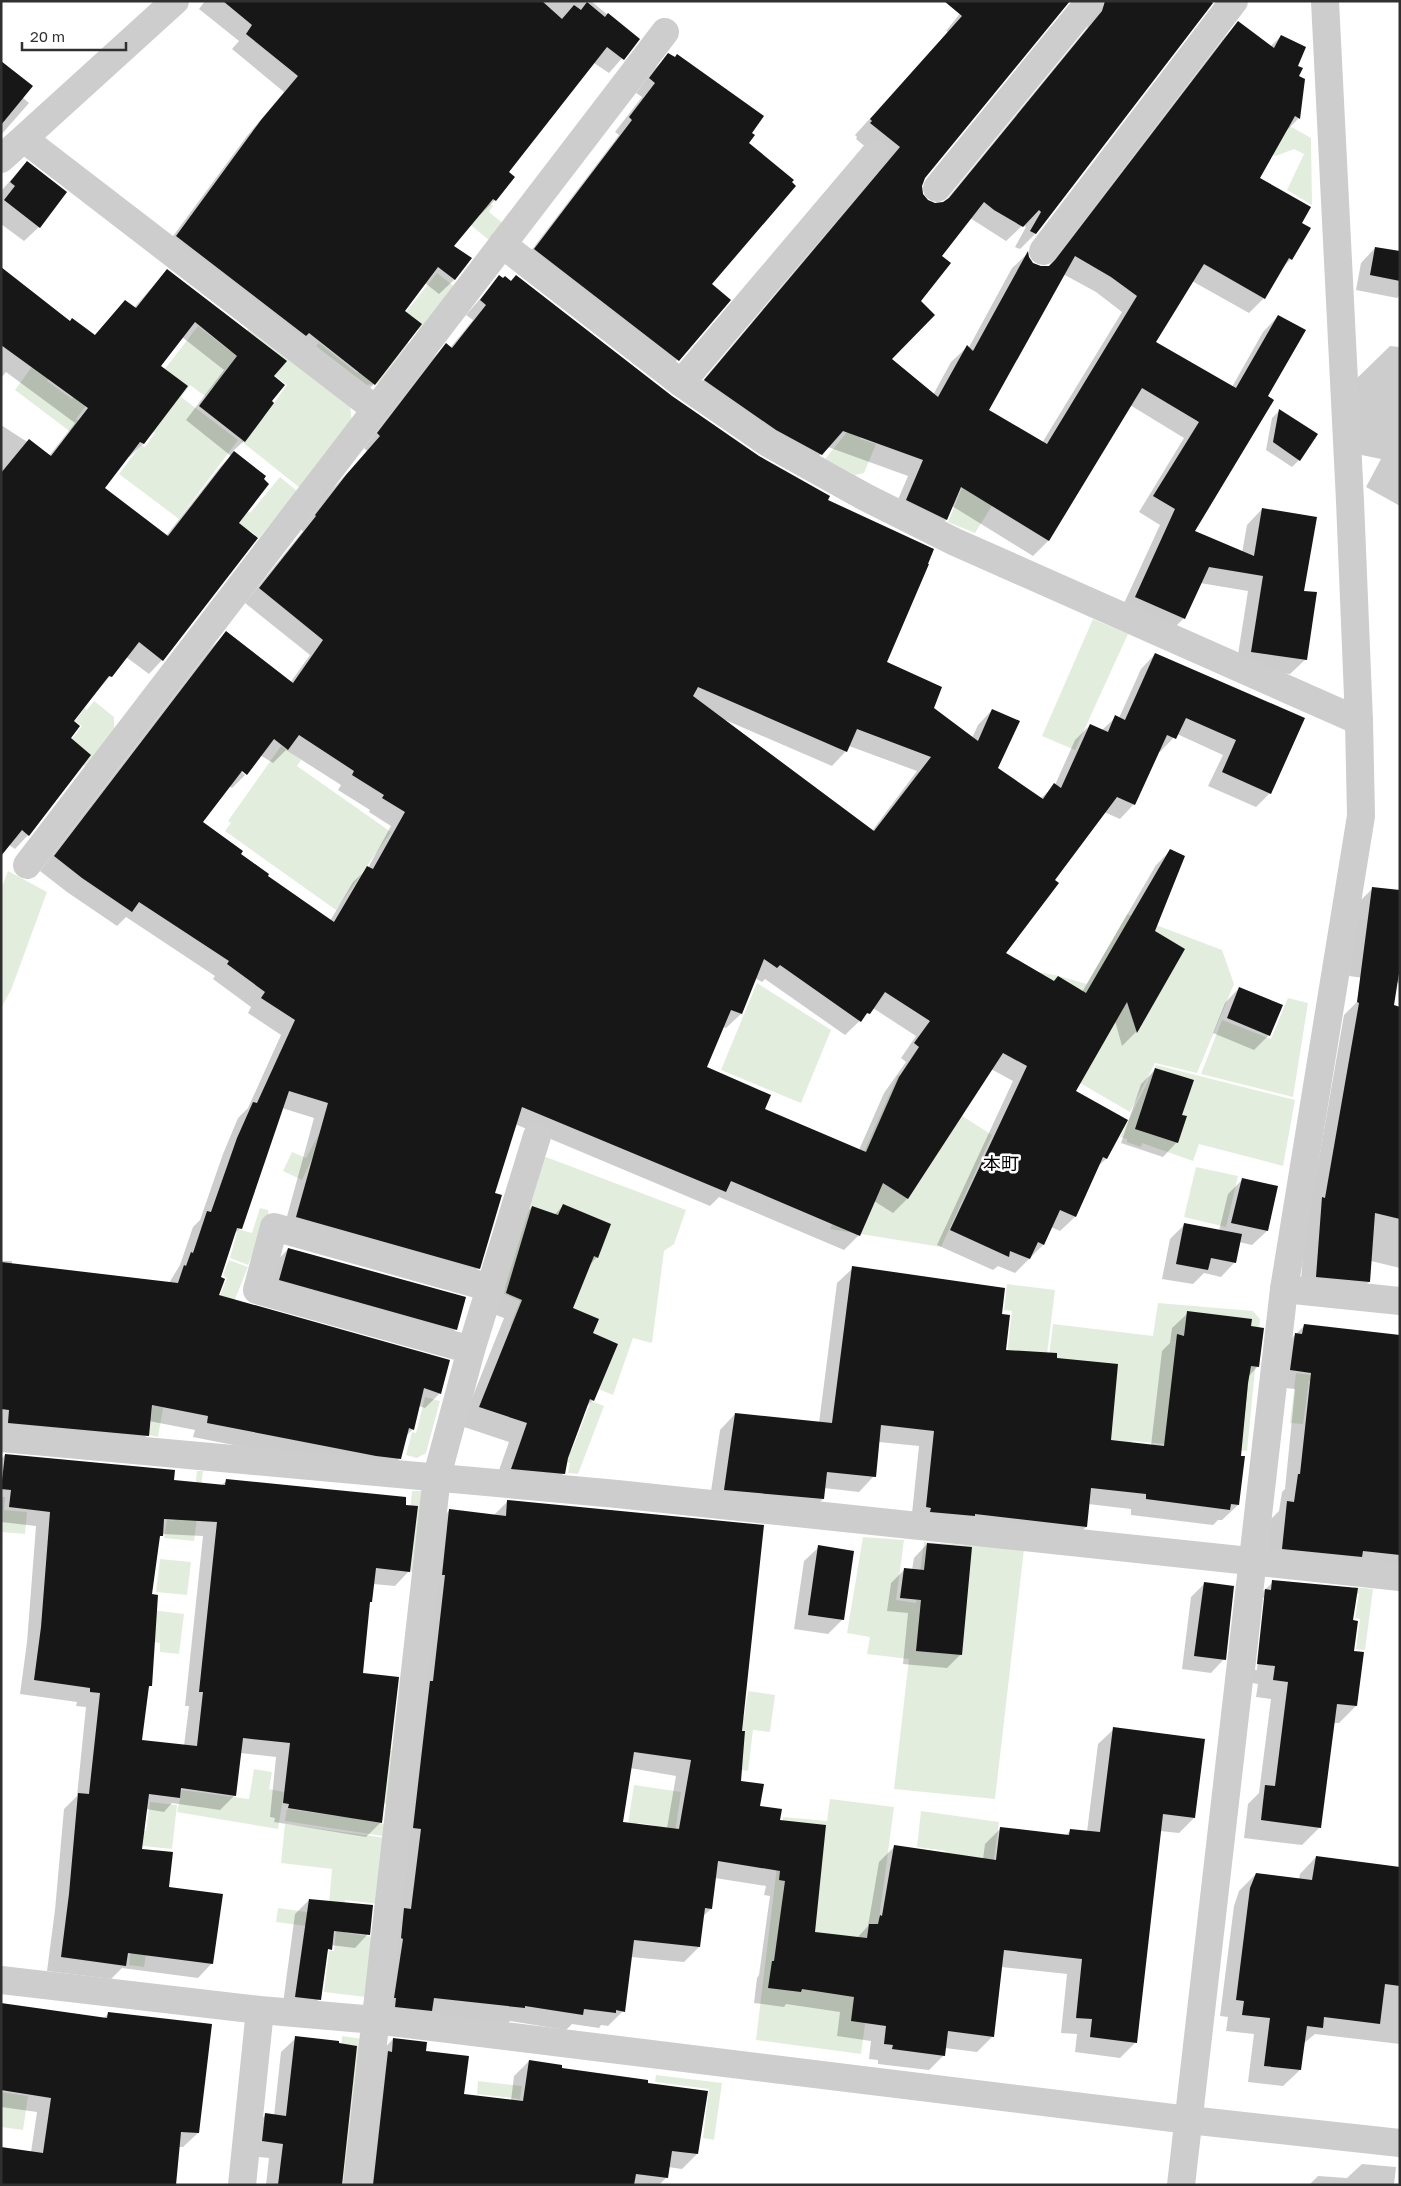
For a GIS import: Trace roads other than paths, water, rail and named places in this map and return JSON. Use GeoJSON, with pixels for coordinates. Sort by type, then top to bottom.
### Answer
{"type":"FeatureCollection","features":[{"type":"Feature","properties":{"kind":"street"},"geometry":{"type":"LineString","coordinates":[[1,159],[175,1]]}},
{"type":"Feature","properties":{"kind":"street"},"geometry":{"type":"LineString","coordinates":[[937,188],[1090,1]]}},
{"type":"Feature","properties":{"kind":"street"},"geometry":{"type":"LineString","coordinates":[[1043,251],[1234,1]]}},
{"type":"Feature","properties":{"kind":"street"},"geometry":{"type":"LineString","coordinates":[[1181,2185],[1284,1289],[1360,816],[1359,721],[1351,511],[1325,1]]}},
{"type":"Feature","properties":{"kind":"street"},"geometry":{"type":"LineString","coordinates":[[27,865],[665,32]]}},
{"type":"Feature","properties":{"kind":"street"},"geometry":{"type":"LineString","coordinates":[[24,139],[375,409]]}},
{"type":"Feature","properties":{"kind":"street"},"geometry":{"type":"LineString","coordinates":[[681,383],[875,154]]}},
{"type":"Feature","properties":{"kind":"street"},"geometry":{"type":"LineString","coordinates":[[502,244],[681,383],[768,443],[865,498],[955,542],[1359,721]]}},
{"type":"Feature","properties":{"kind":"street"},"geometry":{"type":"LineString","coordinates":[[357,2185],[437,1476],[471,1350],[537,1136]]}},
{"type":"Feature","properties":{"kind":"street"},"geometry":{"type":"LineString","coordinates":[[471,1350],[257,1290],[274,1227],[491,1288]]}},
{"type":"Feature","properties":{"kind":"street"},"geometry":{"type":"LineString","coordinates":[[1284,1289],[1400,1300]]}},
{"type":"Feature","properties":{"kind":"street"},"geometry":{"type":"LineString","coordinates":[[1,1438],[437,1476],[1400,1576]]}},
{"type":"Feature","properties":{"kind":"street"},"geometry":{"type":"LineString","coordinates":[[1,1980],[260,2010],[375,2020],[1188,2120],[1400,2143]]}},
{"type":"Feature","properties":{"kind":"street"},"geometry":{"type":"LineString","coordinates":[[242,2185],[260,2010]]}},
{"type":"Feature","properties":{"kind":"district","name":"本町"},"geometry":{"type":"Point","coordinates":[1001,1163]}}]}
